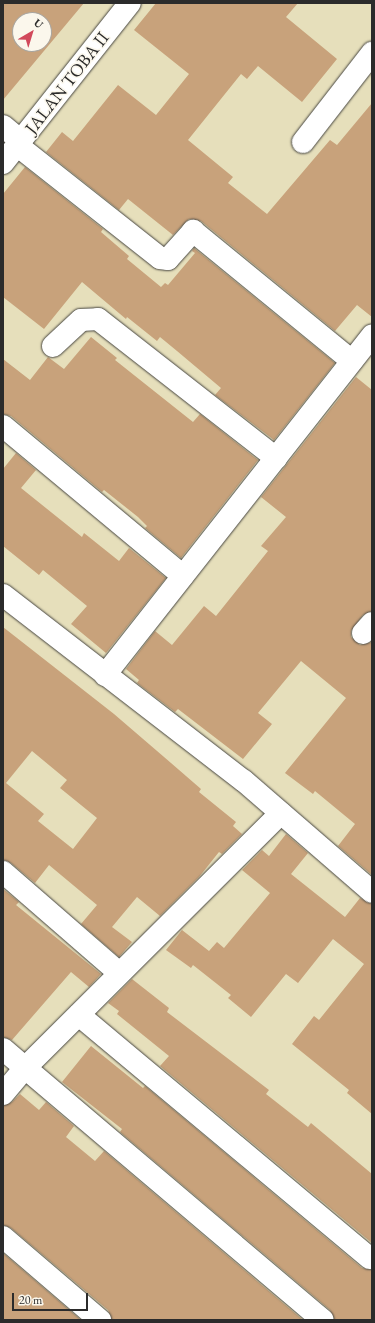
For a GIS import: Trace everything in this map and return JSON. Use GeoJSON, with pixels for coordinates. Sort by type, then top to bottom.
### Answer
{"type":"FeatureCollection","features":[{"type":"Feature","properties":{"kind":"street","name":"JALAN TOBA II"},"geometry":{"type":"LineString","coordinates":[[3,163],[130,3]]}},
{"type":"Feature","properties":{"kind":"street"},"geometry":{"type":"LineString","coordinates":[[303,142],[372,53]]}},
{"type":"Feature","properties":{"kind":"street"},"geometry":{"type":"LineString","coordinates":[[3,126],[19,143],[160,258],[168,259],[193,232],[352,362]]}},
{"type":"Feature","properties":{"kind":"street"},"geometry":{"type":"LineString","coordinates":[[53,346],[81,320],[89,318],[102,321],[276,458]]}},
{"type":"Feature","properties":{"kind":"street"},"geometry":{"type":"LineString","coordinates":[[105,675],[372,336]]}},
{"type":"Feature","properties":{"kind":"street"},"geometry":{"type":"LineString","coordinates":[[3,426],[183,576]]}},
{"type":"Feature","properties":{"kind":"street"},"geometry":{"type":"LineString","coordinates":[[3,595],[281,813],[372,892]]}},
{"type":"Feature","properties":{"kind":"street"},"geometry":{"type":"LineString","coordinates":[[3,1094],[25,1068],[281,813]]}},
{"type":"Feature","properties":{"kind":"street"},"geometry":{"type":"LineString","coordinates":[[3,872],[119,973]]}},
{"type":"Feature","properties":{"kind":"street"},"geometry":{"type":"LineString","coordinates":[[79,1015],[370,1258]]}},
{"type":"Feature","properties":{"kind":"street"},"geometry":{"type":"LineString","coordinates":[[3,1049],[322,1320]]}},
{"type":"Feature","properties":{"kind":"street"},"geometry":{"type":"LineString","coordinates":[[3,1237],[100,1320]]}},
{"type":"Feature","properties":{"kind":"building"},"geometry":{"type":"Polygon","coordinates":[[[3,3],[84,3],[52,41],[52,12],[12,12],[12,52],[43,52],[3,100],[3,3]]]}},
{"type":"Feature","properties":{"kind":"building"},"geometry":{"type":"Polygon","coordinates":[[[156,3],[298,3],[286,17],[337,59],[302,102],[258,66],[247,79],[241,74],[188,140],[233,177],[228,183],[267,214],[330,140],[337,145],[372,103],[372,317],[357,305],[335,331],[201,221],[189,219],[173,235],[128,199],[119,210],[46,152],[62,132],[73,141],[118,85],[156,115],[189,74],[134,30],[156,3]]]}},
{"type":"Feature","properties":{"kind":"building"},"geometry":{"type":"Polygon","coordinates":[[[25,167],[103,229],[101,232],[129,256],[127,259],[161,287],[165,283],[168,285],[195,253],[192,251],[194,248],[335,363],[274,440],[215,395],[221,388],[160,337],[157,341],[127,317],[126,319],[82,282],[44,329],[3,297],[3,194],[25,167]]]}},
{"type":"Feature","properties":{"kind":"building"},"geometry":{"type":"Polygon","coordinates":[[[91,337],[117,358],[115,360],[193,422],[200,414],[258,460],[181,558],[145,528],[147,526],[138,517],[104,490],[102,492],[11,416],[3,414],[3,359],[30,380],[48,357],[64,369],[91,337]]]}},
{"type":"Feature","properties":{"kind":"building"},"geometry":{"type":"Polygon","coordinates":[[[356,377],[372,390],[372,611],[363,615],[351,631],[351,637],[360,645],[372,642],[372,875],[338,846],[355,824],[315,791],[313,794],[285,773],[346,698],[301,661],[258,713],[272,724],[243,759],[178,709],[175,712],[137,683],[139,680],[126,669],[155,631],[172,645],[204,606],[216,616],[268,551],[261,546],[286,517],[261,497],[356,377]]]}},
{"type":"Feature","properties":{"kind":"building"},"geometry":{"type":"Polygon","coordinates":[[[16,453],[36,470],[21,488],[82,537],[84,533],[119,561],[129,548],[166,578],[106,653],[71,624],[87,606],[43,570],[39,575],[3,546],[3,469],[16,453]]]}},
{"type":"Feature","properties":{"kind":"building"},"geometry":{"type":"Polygon","coordinates":[[[3,627],[114,714],[171,763],[201,789],[199,792],[236,822],[233,826],[242,834],[222,854],[219,852],[199,877],[160,916],[137,897],[112,927],[132,942],[119,957],[81,924],[97,905],[49,865],[35,883],[11,863],[3,860],[3,627]],[[32,751],[6,783],[44,814],[38,821],[73,849],[97,818],[60,788],[67,780],[32,751]]]}},
{"type":"Feature","properties":{"kind":"building"},"geometry":{"type":"Polygon","coordinates":[[[286,834],[308,853],[291,874],[345,917],[360,898],[372,904],[372,1114],[347,1093],[349,1090],[292,1044],[314,1016],[319,1020],[364,964],[333,939],[298,983],[286,974],[251,1017],[228,998],[231,995],[193,965],[191,968],[166,950],[182,930],[209,951],[217,942],[224,948],[270,893],[242,870],[262,850],[269,856],[286,834]]]}},
{"type":"Feature","properties":{"kind":"building"},"geometry":{"type":"Polygon","coordinates":[[[3,889],[19,902],[16,905],[101,974],[89,987],[71,972],[12,1040],[3,1037],[3,889]]]}},
{"type":"Feature","properties":{"kind":"building"},"geometry":{"type":"Polygon","coordinates":[[[132,979],[169,1008],[167,1012],[269,1090],[266,1094],[308,1127],[311,1123],[372,1174],[372,1243],[160,1066],[169,1056],[117,1014],[119,1011],[108,1003],[132,979]]]}},
{"type":"Feature","properties":{"kind":"building"},"geometry":{"type":"Polygon","coordinates":[[[91,1046],[143,1088],[145,1086],[362,1268],[372,1270],[372,1320],[334,1320],[330,1310],[120,1132],[122,1129],[62,1082],[91,1046]]]}},
{"type":"Feature","properties":{"kind":"building"},"geometry":{"type":"Polygon","coordinates":[[[20,1094],[39,1110],[46,1102],[74,1126],[66,1137],[95,1161],[104,1151],[303,1320],[112,1320],[108,1310],[11,1228],[3,1225],[3,1106],[12,1102],[20,1094]]]}},
{"type":"Feature","properties":{"kind":"building"},"geometry":{"type":"Polygon","coordinates":[[[3,1253],[81,1320],[3,1320],[3,1253]]]}}]}
